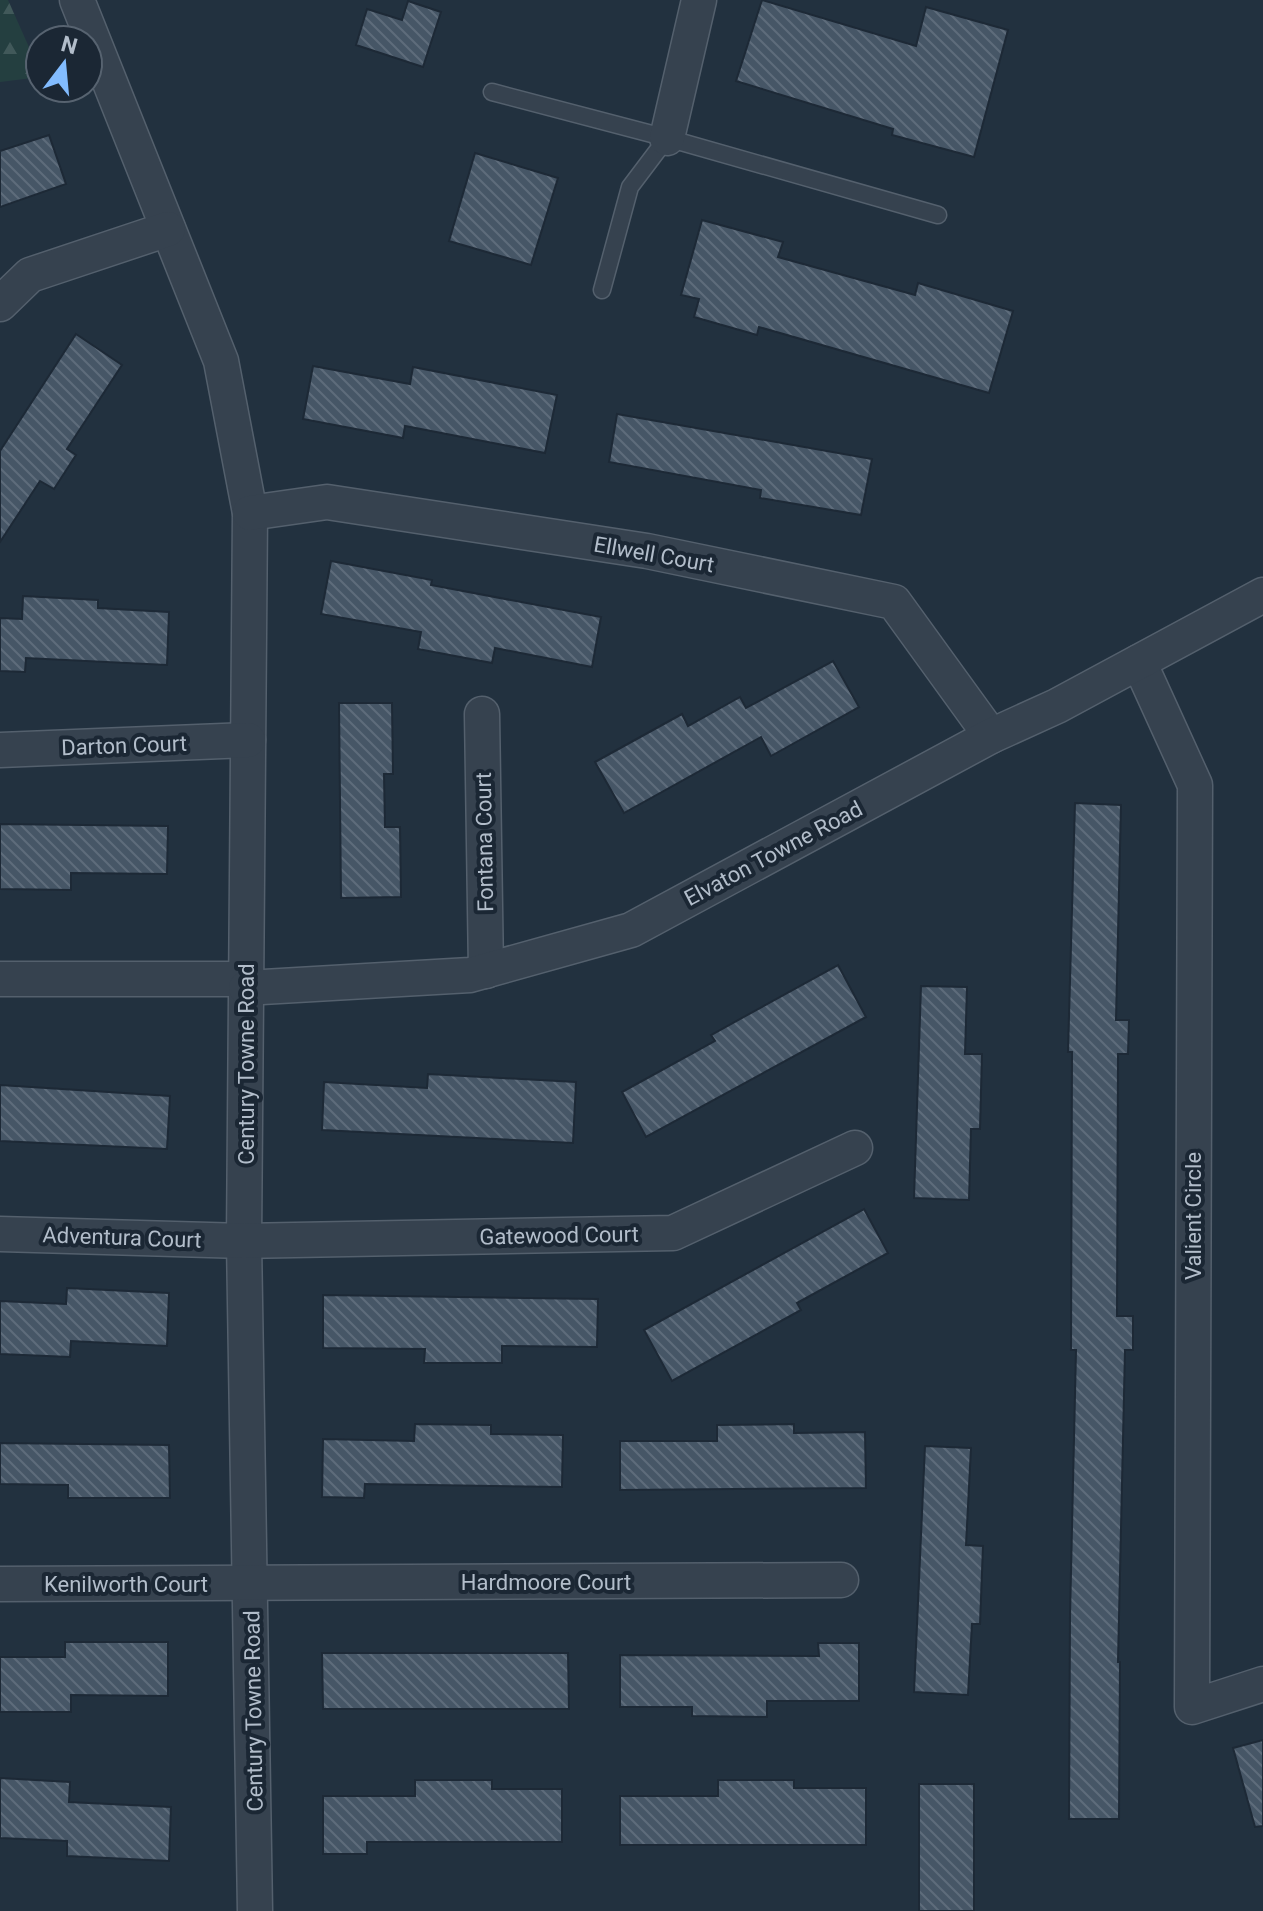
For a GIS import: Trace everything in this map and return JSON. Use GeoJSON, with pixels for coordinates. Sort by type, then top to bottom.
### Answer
{"type":"FeatureCollection","features":[{"type":"Feature","properties":{"kind":"street","name":"Century Towne Road"},"geometry":{"type":"LineString","coordinates":[[77,0],[221,361],[250,513],[244,1241],[255,1911]]}},
{"type":"Feature","properties":{"kind":"street"},"geometry":{"type":"LineString","coordinates":[[667,138],[699,0]]}},
{"type":"Feature","properties":{"kind":"street"},"geometry":{"type":"LineString","coordinates":[[0,304],[30,275],[168,229]]}},
{"type":"Feature","properties":{"kind":"street","name":"Ellwell Court"},"geometry":{"type":"LineString","coordinates":[[250,513],[327,502],[647,551],[894,602],[991,736]]}},
{"type":"Feature","properties":{"kind":"street","name":"Elvaton Towne Road"},"geometry":{"type":"LineString","coordinates":[[246,984],[470,975],[631,930],[991,736],[1057,706],[1263,595]]}},
{"type":"Feature","properties":{"kind":"street","name":"Valient Circle"},"geometry":{"type":"LineString","coordinates":[[1139,662],[1195,785],[1192,1707],[1263,1684]]}},
{"type":"Feature","properties":{"kind":"street","name":"Fontana Court"},"geometry":{"type":"LineString","coordinates":[[482,714],[486,971]]}},
{"type":"Feature","properties":{"kind":"street","name":"Darton Court"},"geometry":{"type":"LineString","coordinates":[[0,750],[248,740]]}},
{"type":"Feature","properties":{"kind":"street"},"geometry":{"type":"LineString","coordinates":[[0,979],[246,984]]}},
{"type":"Feature","properties":{"kind":"street","name":"Gatewood Court"},"geometry":{"type":"LineString","coordinates":[[244,1241],[673,1233],[855,1148]]}},
{"type":"Feature","properties":{"kind":"street","name":"Adventura Court"},"geometry":{"type":"LineString","coordinates":[[0,1234],[244,1241]]}},
{"type":"Feature","properties":{"kind":"street","name":"Hardmoore Court"},"geometry":{"type":"LineString","coordinates":[[251,1583],[841,1580]]}},
{"type":"Feature","properties":{"kind":"street","name":"Kenilworth Court"},"geometry":{"type":"LineString","coordinates":[[0,1584],[251,1583]]}},
{"type":"Feature","properties":{"kind":"lane"},"geometry":{"type":"LineString","coordinates":[[492,92],[938,215]]}},
{"type":"Feature","properties":{"kind":"lane"},"geometry":{"type":"LineString","coordinates":[[602,290],[630,187],[667,138]]}},
{"type":"Feature","properties":{"kind":"green space"},"geometry":{"type":"Polygon","coordinates":[[[0,0],[8,0],[24,36],[24,79],[0,82],[0,0]]]}},
{"type":"Feature","properties":{"kind":"building"},"geometry":{"type":"Polygon","coordinates":[[[762,0],[916,46],[926,7],[1008,30],[974,157],[892,135],[893,129],[736,81],[762,0]]]}},
{"type":"Feature","properties":{"kind":"building"},"geometry":{"type":"Polygon","coordinates":[[[408,1],[441,12],[423,67],[356,45],[367,9],[402,20],[408,1]]]}},
{"type":"Feature","properties":{"kind":"building"},"geometry":{"type":"Polygon","coordinates":[[[49,135],[66,184],[0,207],[0,151],[49,135]]]}},
{"type":"Feature","properties":{"kind":"building"},"geometry":{"type":"Polygon","coordinates":[[[475,153],[558,178],[531,265],[449,241],[475,153]]]}},
{"type":"Feature","properties":{"kind":"building"},"geometry":{"type":"Polygon","coordinates":[[[702,220],[783,242],[778,257],[915,295],[918,283],[1013,311],[989,393],[759,327],[757,335],[694,317],[699,299],[681,295],[702,220]]]}},
{"type":"Feature","properties":{"kind":"building"},"geometry":{"type":"Polygon","coordinates":[[[76,334],[122,365],[67,449],[76,455],[54,489],[40,481],[0,542],[0,451],[76,334]]]}},
{"type":"Feature","properties":{"kind":"building"},"geometry":{"type":"Polygon","coordinates":[[[313,366],[410,384],[413,367],[557,395],[545,453],[405,426],[403,438],[303,419],[313,366]]]}},
{"type":"Feature","properties":{"kind":"building"},"geometry":{"type":"Polygon","coordinates":[[[617,414],[872,459],[861,515],[760,498],[761,490],[609,462],[617,414]]]}},
{"type":"Feature","properties":{"kind":"building"},"geometry":{"type":"Polygon","coordinates":[[[331,561],[432,580],[431,585],[601,617],[592,667],[495,648],[492,663],[418,649],[421,632],[321,614],[331,561]]]}},
{"type":"Feature","properties":{"kind":"building"},"geometry":{"type":"Polygon","coordinates":[[[23,596],[98,600],[98,608],[169,612],[167,665],[26,658],[25,672],[0,671],[0,618],[22,619],[23,596]]]}},
{"type":"Feature","properties":{"kind":"building"},"geometry":{"type":"Polygon","coordinates":[[[833,661],[859,707],[771,756],[761,737],[624,813],[595,762],[682,714],[688,726],[740,697],[746,708],[833,661]]]}},
{"type":"Feature","properties":{"kind":"building"},"geometry":{"type":"Polygon","coordinates":[[[339,703],[392,703],[393,774],[384,774],[385,827],[400,827],[401,897],[341,898],[339,703]]]}},
{"type":"Feature","properties":{"kind":"building"},"geometry":{"type":"Polygon","coordinates":[[[1075,803],[1121,805],[1116,1020],[1129,1020],[1128,1054],[1118,1054],[1117,1316],[1133,1316],[1133,1350],[1125,1350],[1118,1662],[1119,1819],[1069,1819],[1076,1350],[1071,1350],[1072,1052],[1068,1052],[1075,803]]]}},
{"type":"Feature","properties":{"kind":"building"},"geometry":{"type":"Polygon","coordinates":[[[0,824],[168,826],[167,874],[71,873],[71,890],[0,889],[0,824]]]}},
{"type":"Feature","properties":{"kind":"building"},"geometry":{"type":"Polygon","coordinates":[[[838,965],[866,1017],[646,1137],[622,1092],[715,1041],[711,1035],[838,965]]]}},
{"type":"Feature","properties":{"kind":"building"},"geometry":{"type":"Polygon","coordinates":[[[921,986],[967,987],[965,1054],[982,1054],[980,1129],[971,1129],[969,1200],[914,1198],[921,986]]]}},
{"type":"Feature","properties":{"kind":"building"},"geometry":{"type":"Polygon","coordinates":[[[428,1074],[576,1082],[573,1143],[322,1130],[324,1082],[427,1088],[428,1074]]]}},
{"type":"Feature","properties":{"kind":"building"},"geometry":{"type":"Polygon","coordinates":[[[0,1085],[170,1096],[167,1149],[0,1141],[0,1085]]]}},
{"type":"Feature","properties":{"kind":"building"},"geometry":{"type":"Polygon","coordinates":[[[864,1209],[888,1253],[797,1303],[801,1310],[672,1381],[644,1330],[864,1209]]]}},
{"type":"Feature","properties":{"kind":"building"},"geometry":{"type":"Polygon","coordinates":[[[67,1288],[169,1293],[167,1346],[71,1341],[70,1357],[0,1354],[0,1301],[66,1304],[67,1288]]]}},
{"type":"Feature","properties":{"kind":"building"},"geometry":{"type":"Polygon","coordinates":[[[323,1295],[598,1299],[597,1347],[502,1346],[502,1363],[424,1363],[425,1349],[323,1348],[323,1295]]]}},
{"type":"Feature","properties":{"kind":"building"},"geometry":{"type":"Polygon","coordinates":[[[415,1424],[491,1425],[491,1434],[563,1435],[562,1487],[365,1484],[364,1498],[322,1497],[323,1439],[414,1441],[415,1424]]]}},
{"type":"Feature","properties":{"kind":"building"},"geometry":{"type":"Polygon","coordinates":[[[794,1424],[794,1433],[865,1432],[866,1488],[620,1490],[620,1441],[717,1441],[717,1425],[794,1424]]]}},
{"type":"Feature","properties":{"kind":"building"},"geometry":{"type":"Polygon","coordinates":[[[0,1443],[169,1445],[170,1498],[68,1498],[68,1485],[0,1484],[0,1443]]]}},
{"type":"Feature","properties":{"kind":"building"},"geometry":{"type":"Polygon","coordinates":[[[925,1446],[971,1448],[966,1545],[983,1546],[980,1624],[972,1624],[968,1695],[914,1692],[925,1446]]]}},
{"type":"Feature","properties":{"kind":"building"},"geometry":{"type":"Polygon","coordinates":[[[65,1642],[168,1642],[168,1696],[71,1695],[71,1712],[0,1712],[0,1657],[65,1657],[65,1642]]]}},
{"type":"Feature","properties":{"kind":"building"},"geometry":{"type":"Polygon","coordinates":[[[818,1643],[859,1643],[859,1701],[767,1701],[767,1717],[692,1716],[692,1707],[620,1707],[620,1655],[819,1656],[818,1643]]]}},
{"type":"Feature","properties":{"kind":"building"},"geometry":{"type":"Polygon","coordinates":[[[322,1653],[568,1653],[569,1709],[323,1709],[322,1653]]]}},
{"type":"Feature","properties":{"kind":"building"},"geometry":{"type":"Polygon","coordinates":[[[1263,1740],[1263,1826],[1255,1827],[1233,1748],[1263,1740]]]}},
{"type":"Feature","properties":{"kind":"building"},"geometry":{"type":"Polygon","coordinates":[[[0,1778],[70,1782],[69,1802],[171,1807],[169,1861],[67,1856],[67,1841],[0,1838],[0,1778]]]}},
{"type":"Feature","properties":{"kind":"building"},"geometry":{"type":"Polygon","coordinates":[[[415,1780],[492,1780],[492,1789],[562,1789],[562,1842],[367,1842],[367,1854],[323,1854],[323,1796],[415,1796],[415,1780]]]}},
{"type":"Feature","properties":{"kind":"building"},"geometry":{"type":"Polygon","coordinates":[[[718,1780],[794,1780],[794,1788],[866,1788],[866,1845],[620,1845],[620,1796],[718,1796],[718,1780]]]}},
{"type":"Feature","properties":{"kind":"building"},"geometry":{"type":"Polygon","coordinates":[[[919,1784],[974,1784],[974,1911],[919,1911],[919,1784]]]}}]}
